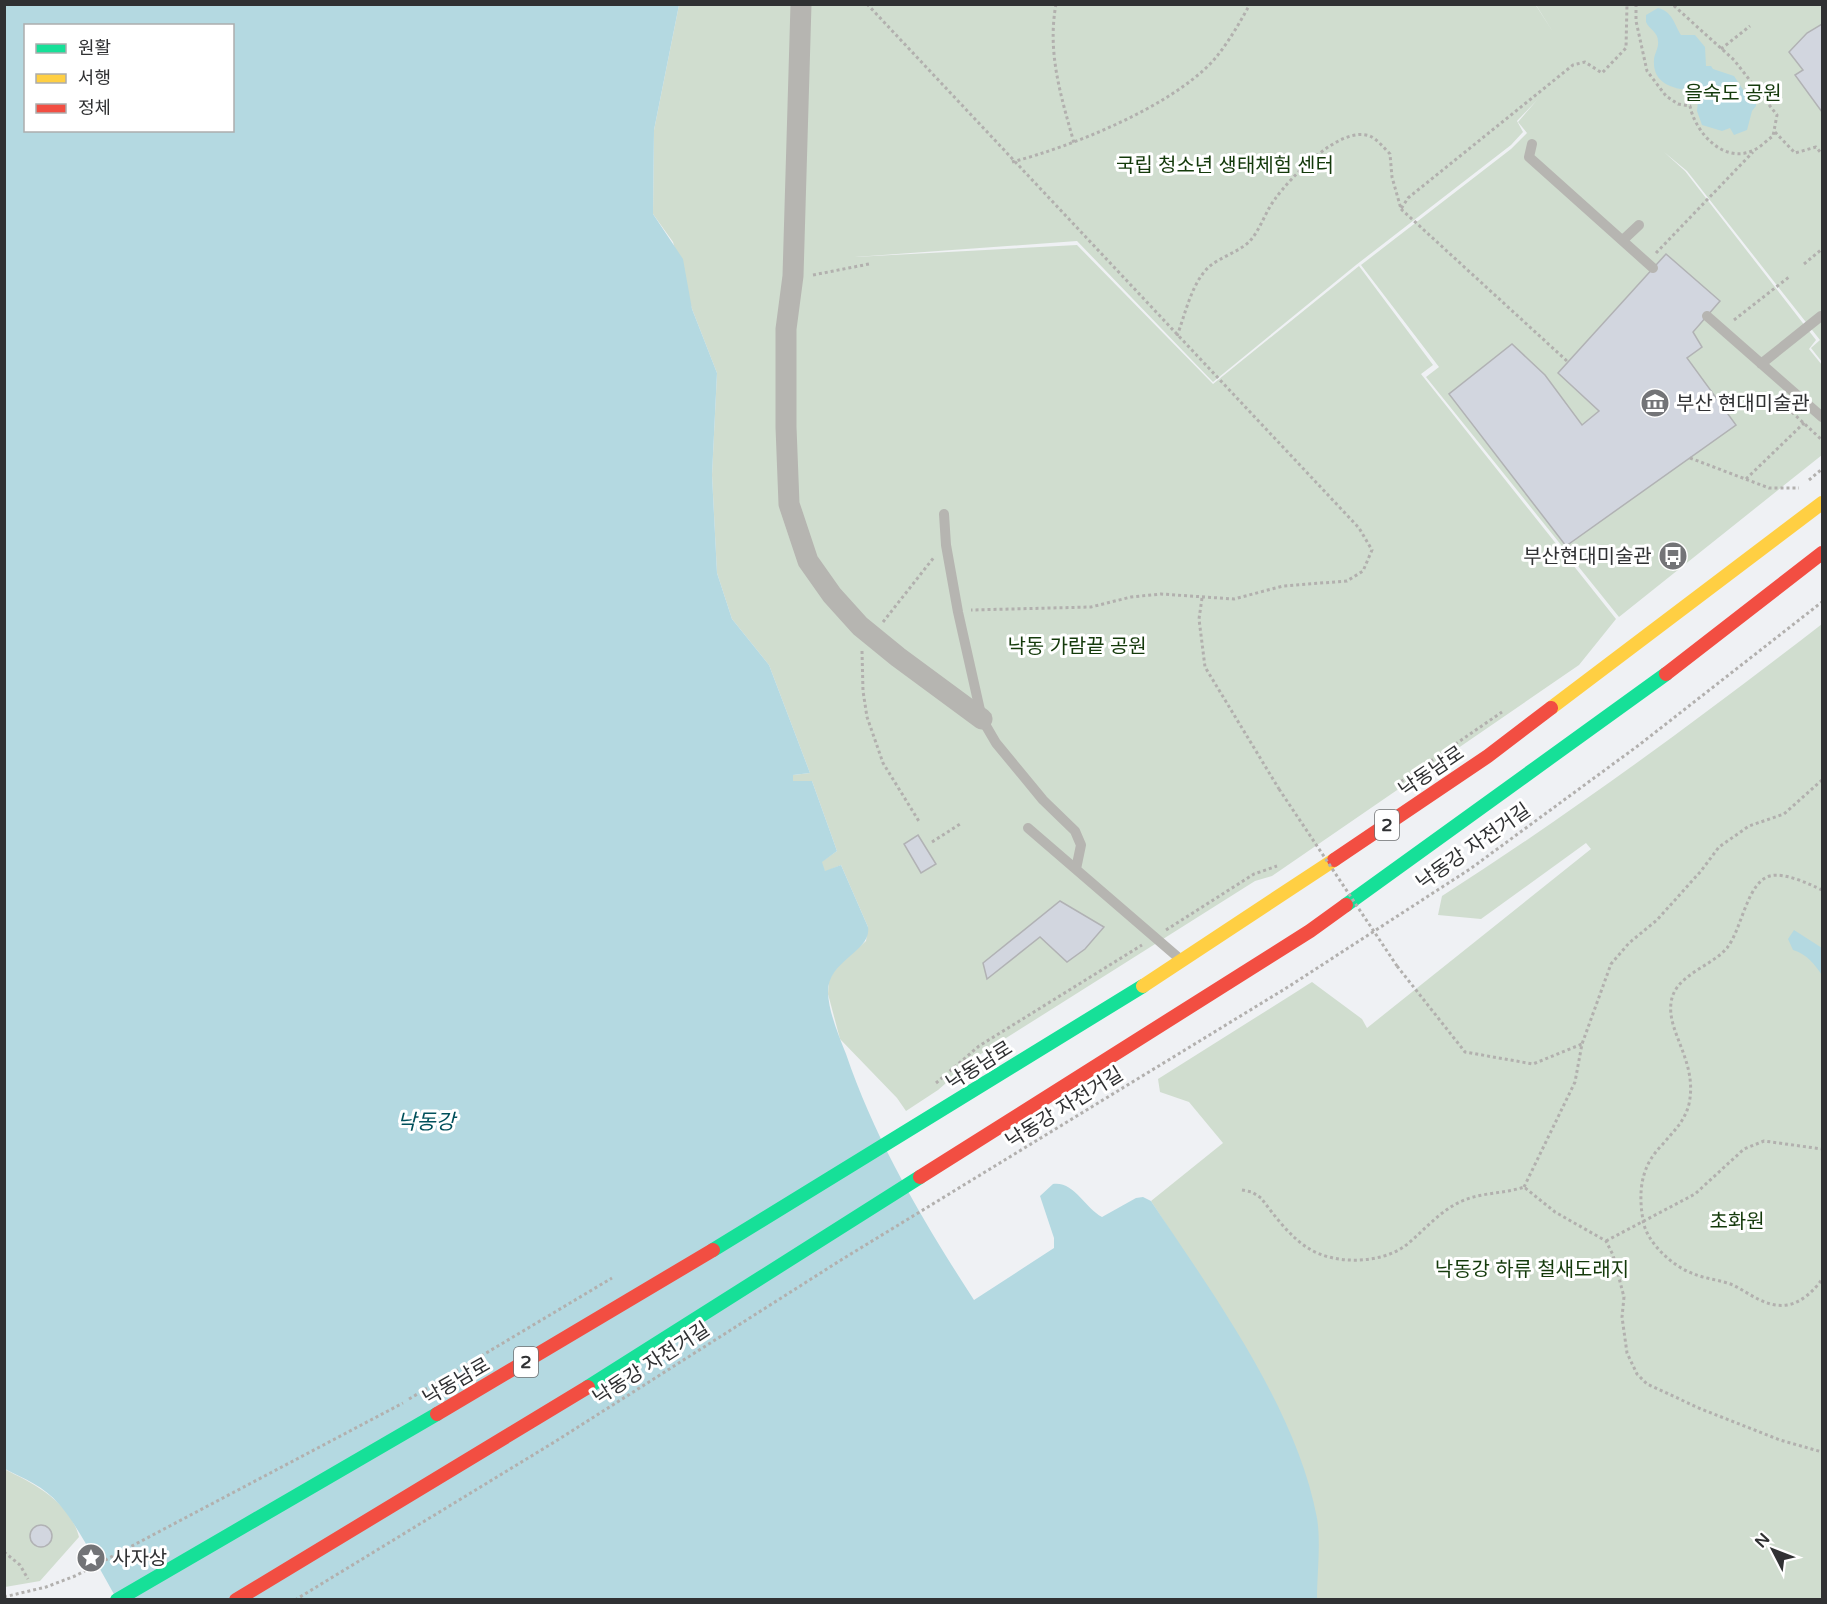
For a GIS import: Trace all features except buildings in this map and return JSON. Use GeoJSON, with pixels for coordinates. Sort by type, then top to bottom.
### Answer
{"type":"FeatureCollection","features":[{"type":"Feature","properties":{"kind":"main road","name":"낙동남로"},"geometry":{"type":"LineString","coordinates":[[117,1599],[495,1381],[931,1118],[1183,961],[1488,756],[1822,503]]}},
{"type":"Feature","properties":{"kind":"main road","name":"2"},"geometry":{"type":"LineString","coordinates":[[236,1599],[528,1425],[956,1157],[1310,931],[1704,648],[1822,553]]}},
{"type":"Feature","properties":{"kind":"street"},"geometry":{"type":"LineString","coordinates":[[801,4],[793,279],[786,328],[789,504],[808,561],[832,595],[866,631],[982,719]]}},
{"type":"Feature","properties":{"kind":"lane"},"geometry":{"type":"LineString","coordinates":[[1532,144],[1529,157],[1650,265]]}},
{"type":"Feature","properties":{"kind":"lane"},"geometry":{"type":"LineString","coordinates":[[1623,240],[1639,225]]}},
{"type":"Feature","properties":{"kind":"lane"},"geometry":{"type":"LineString","coordinates":[[1707,316],[1822,417]]}},
{"type":"Feature","properties":{"kind":"lane"},"geometry":{"type":"LineString","coordinates":[[1761,364],[1821,316]]}},
{"type":"Feature","properties":{"kind":"lane"},"geometry":{"type":"LineString","coordinates":[[944,514],[946,545],[957,612],[982,719],[996,743],[1036,792],[1075,831],[1082,845],[1076,869]]}},
{"type":"Feature","properties":{"kind":"lane"},"geometry":{"type":"LineString","coordinates":[[1028,828],[1183,961]]}},
{"type":"Feature","properties":{"kind":"path"},"geometry":{"type":"LineString","coordinates":[[867,4],[1012,162],[1359,528],[1372,550],[1364,571],[1347,582],[1283,586],[1234,600],[1161,594],[1131,597],[1091,607],[986,608],[957,612]]}},
{"type":"Feature","properties":{"kind":"path"},"geometry":{"type":"LineString","coordinates":[[1056,4],[1051,35],[1052,55],[1074,142]]}},
{"type":"Feature","properties":{"kind":"path"},"geometry":{"type":"LineString","coordinates":[[1012,162],[1074,142],[1127,119],[1199,73],[1225,45],[1250,4]]}},
{"type":"Feature","properties":{"kind":"path"},"geometry":{"type":"LineString","coordinates":[[1401,209],[1408,198],[1573,65],[1585,62],[1602,74],[1626,48],[1628,4]]}},
{"type":"Feature","properties":{"kind":"path"},"geometry":{"type":"LineString","coordinates":[[1636,4],[1636,21],[1647,71],[1657,87],[1678,104],[1690,106],[1699,132],[1710,143],[1741,153],[1754,150]]}},
{"type":"Feature","properties":{"kind":"path"},"geometry":{"type":"LineString","coordinates":[[1650,265],[1754,150],[1773,136],[1777,115],[1754,84],[1721,49],[1672,4]]}},
{"type":"Feature","properties":{"kind":"path"},"geometry":{"type":"LineString","coordinates":[[1721,49],[1750,26]]}},
{"type":"Feature","properties":{"kind":"path"},"geometry":{"type":"LineString","coordinates":[[1774,132],[1795,153],[1816,147],[1821,154]]}},
{"type":"Feature","properties":{"kind":"path"},"geometry":{"type":"LineString","coordinates":[[1177,336],[1198,283],[1209,267],[1247,243],[1262,224],[1274,200],[1307,165],[1338,141],[1358,134],[1372,137],[1390,154],[1392,177],[1401,209],[1568,362]]}},
{"type":"Feature","properties":{"kind":"path"},"geometry":{"type":"LineString","coordinates":[[1804,264],[1822,249]]}},
{"type":"Feature","properties":{"kind":"path"},"geometry":{"type":"LineString","coordinates":[[793,279],[869,264],[870,267]]}},
{"type":"Feature","properties":{"kind":"path"},"geometry":{"type":"LineString","coordinates":[[1734,320],[1789,277]]}},
{"type":"Feature","properties":{"kind":"path"},"geometry":{"type":"LineString","coordinates":[[1746,479],[1803,423]]}},
{"type":"Feature","properties":{"kind":"path"},"geometry":{"type":"LineString","coordinates":[[1690,458],[1769,488],[1799,488]]}},
{"type":"Feature","properties":{"kind":"path"},"geometry":{"type":"LineString","coordinates":[[1790,495],[1822,469]]}},
{"type":"Feature","properties":{"kind":"path"},"geometry":{"type":"LineString","coordinates":[[921,823],[883,763],[867,717],[863,691],[866,631],[936,555]]}},
{"type":"Feature","properties":{"kind":"path"},"geometry":{"type":"LineString","coordinates":[[1202,597],[1199,619],[1205,667],[1279,789],[1397,966],[1465,1052],[1533,1064],[1581,1044]]}},
{"type":"Feature","properties":{"kind":"path","name":"낙동강 자전거길"},"geometry":{"type":"LineString","coordinates":[[295,1599],[556,1442],[841,1260],[1288,987],[1470,869],[1639,745],[1822,602]]}},
{"type":"Feature","properties":{"kind":"path"},"geometry":{"type":"LineString","coordinates":[[1389,790],[1504,710]]}},
{"type":"Feature","properties":{"kind":"path"},"geometry":{"type":"LineString","coordinates":[[1524,1187],[1567,1102],[1580,1063],[1581,1044],[1611,964],[1657,920],[1701,871],[1719,847],[1749,826],[1784,814],[1822,780]]}},
{"type":"Feature","properties":{"kind":"path"},"geometry":{"type":"LineString","coordinates":[[932,842],[960,824]]}},
{"type":"Feature","properties":{"kind":"path"},"geometry":{"type":"LineString","coordinates":[[1304,848],[1323,835]]}},
{"type":"Feature","properties":{"kind":"path"},"geometry":{"type":"LineString","coordinates":[[1156,936],[1254,874],[1286,860]]}},
{"type":"Feature","properties":{"kind":"path"},"geometry":{"type":"LineString","coordinates":[[1822,890],[1780,876],[1770,876],[1761,881],[1753,891],[1736,934],[1726,949],[1679,985],[1672,996],[1671,1016],[1689,1068],[1689,1104],[1684,1120],[1660,1146],[1642,1173],[1643,1223],[1654,1242],[1679,1268],[1731,1284],[1771,1305],[1789,1305],[1806,1296],[1822,1279]]}},
{"type":"Feature","properties":{"kind":"path"},"geometry":{"type":"LineString","coordinates":[[929,1089],[980,1047],[1146,942]]}},
{"type":"Feature","properties":{"kind":"path"},"geometry":{"type":"LineString","coordinates":[[1606,1241],[1695,1194],[1744,1149],[1764,1141],[1822,1149]]}},
{"type":"Feature","properties":{"kind":"path"},"geometry":{"type":"LineString","coordinates":[[1242,1190],[1252,1192],[1261,1198],[1308,1248],[1329,1256],[1354,1260],[1374,1259],[1403,1248],[1440,1215],[1461,1201],[1524,1187]]}},
{"type":"Feature","properties":{"kind":"path"},"geometry":{"type":"LineString","coordinates":[[1524,1187],[1555,1212],[1606,1241],[1613,1255],[1624,1297],[1622,1317],[1627,1353],[1637,1374],[1647,1384],[1701,1409],[1780,1440],[1822,1452]]}},
{"type":"Feature","properties":{"kind":"path"},"geometry":{"type":"LineString","coordinates":[[4,1597],[46,1587],[75,1576],[404,1402],[619,1274]]}},
{"type":"Feature","properties":{"kind":"path"},"geometry":{"type":"LineString","coordinates":[[4,1552],[20,1565],[28,1580]]}},
{"type":"Feature","properties":{"kind":"green space"},"geometry":{"type":"Polygon","coordinates":[[[1535,4],[1553,32],[1536,5],[1822,5],[1822,362],[1811,348],[1820,340],[1687,171],[1664,152],[1685,171],[1816,340],[1809,349],[1822,365],[1822,455],[1619,617],[1426,377],[1439,367],[1361,265],[1511,149],[1527,133],[1518,122],[1537,100],[1517,121],[1523,132],[1511,145],[1356,265],[1213,382],[1077,241],[855,257],[1077,245],[1213,384],[1359,266],[1433,365],[1421,374],[1616,619],[1579,665],[1272,876],[1255,881],[976,1057],[938,1090],[906,1111],[897,1098],[840,1039],[828,994],[829,979],[838,966],[866,941],[868,927],[841,865],[825,872],[821,862],[837,851],[812,781],[793,782],[793,775],[810,773],[769,665],[732,619],[717,573],[712,475],[717,373],[692,309],[673,242],[653,214],[654,130],[679,5],[1535,4]]]}},
{"type":"Feature","properties":{"kind":"green space","name":"낙동강 하류 철새도래지"},"geometry":{"type":"Polygon","coordinates":[[[1822,624],[1822,1599],[1317,1599],[1317,1519],[1245,1347],[1151,1201],[1223,1143],[1189,1102],[1160,1092],[1158,1079],[1312,982],[1362,1019],[1367,1028],[1591,849],[1586,843],[1481,919],[1438,915],[1442,896],[1635,764],[1822,624]]]}},
{"type":"Feature","properties":{"kind":"green space"},"geometry":{"type":"Polygon","coordinates":[[[4,1469],[39,1488],[59,1504],[68,1514],[79,1537],[40,1581],[5,1587],[4,1469]]]}},
{"type":"Feature","properties":{"kind":"water","name":"낙동강"},"geometry":{"type":"Polygon","coordinates":[[[4,5],[679,5],[654,130],[653,214],[683,259],[692,309],[717,373],[712,475],[717,573],[732,619],[769,665],[810,773],[793,775],[793,781],[812,781],[837,851],[822,862],[825,871],[841,865],[868,927],[863,943],[834,972],[828,993],[835,1024],[858,1087],[902,1181],[974,1300],[1054,1248],[1054,1238],[1040,1196],[1053,1184],[1060,1184],[1073,1191],[1102,1217],[1136,1198],[1143,1197],[1151,1201],[1249,1353],[1272,1393],[1291,1435],[1306,1476],[1317,1518],[1319,1548],[1317,1599],[117,1599],[67,1514],[41,1488],[5,1469],[4,5]]]}},
{"type":"Feature","properties":{"kind":"water"},"geometry":{"type":"Polygon","coordinates":[[[1658,8],[1670,15],[1681,35],[1695,35],[1705,47],[1706,66],[1734,76],[1744,91],[1756,98],[1756,106],[1752,111],[1747,130],[1734,135],[1730,128],[1722,131],[1702,125],[1697,111],[1699,91],[1676,88],[1662,81],[1658,76],[1654,60],[1658,38],[1646,22],[1646,15],[1658,8]]]}},
{"type":"Feature","properties":{"kind":"water"},"geometry":{"type":"Polygon","coordinates":[[[1794,930],[1822,948],[1822,975],[1806,957],[1793,950],[1788,939],[1794,930]]]}},
{"type":"Feature","properties":{"kind":"traffic: fast"},"geometry":{"type":"LineString","coordinates":[[1346,905],[1666,674]]}},
{"type":"Feature","properties":{"kind":"traffic: fast"},"geometry":{"type":"LineString","coordinates":[[713,1250],[1143,986]]}},
{"type":"Feature","properties":{"kind":"traffic: fast"},"geometry":{"type":"LineString","coordinates":[[588,1387],[920,1177]]}},
{"type":"Feature","properties":{"kind":"traffic: fast"},"geometry":{"type":"LineString","coordinates":[[117,1600],[437,1414]]}},
{"type":"Feature","properties":{"kind":"traffic: slow"},"geometry":{"type":"LineString","coordinates":[[1551,708],[1822,503]]}},
{"type":"Feature","properties":{"kind":"traffic: slow"},"geometry":{"type":"LineString","coordinates":[[1143,986],[1334,860]]}},
{"type":"Feature","properties":{"kind":"traffic: jam"},"geometry":{"type":"LineString","coordinates":[[1666,674],[1822,553]]}},
{"type":"Feature","properties":{"kind":"traffic: jam"},"geometry":{"type":"LineString","coordinates":[[1334,860],[1488,756],[1551,708]]}},
{"type":"Feature","properties":{"kind":"traffic: jam"},"geometry":{"type":"LineString","coordinates":[[920,1177],[1310,931],[1346,905]]}},
{"type":"Feature","properties":{"kind":"traffic: jam"},"geometry":{"type":"LineString","coordinates":[[437,1414],[713,1250]]}},
{"type":"Feature","properties":{"kind":"traffic: jam"},"geometry":{"type":"LineString","coordinates":[[236,1600],[588,1387]]}},
{"type":"Feature","properties":{"kind":"place","name":"부산 현대미술관"},"geometry":{"type":"Point","coordinates":[1655,403]}},
{"type":"Feature","properties":{"kind":"place","name":"부산현대미술관"},"geometry":{"type":"Point","coordinates":[1673,556]}},
{"type":"Feature","properties":{"kind":"place","name":"사자상"},"geometry":{"type":"Point","coordinates":[91,1558]}},
{"type":"Feature","properties":{"kind":"park label","name":"을숙도 공원"},"geometry":{"type":"Point","coordinates":[1733,93]}},
{"type":"Feature","properties":{"kind":"park label","name":"국립 청소년 생태체험 센터"},"geometry":{"type":"Point","coordinates":[1225,165]}},
{"type":"Feature","properties":{"kind":"park label","name":"낙동 가람끝 공원"},"geometry":{"type":"Point","coordinates":[1077,646]}},
{"type":"Feature","properties":{"kind":"park label","name":"초화원"},"geometry":{"type":"Point","coordinates":[1737,1221]}}]}
